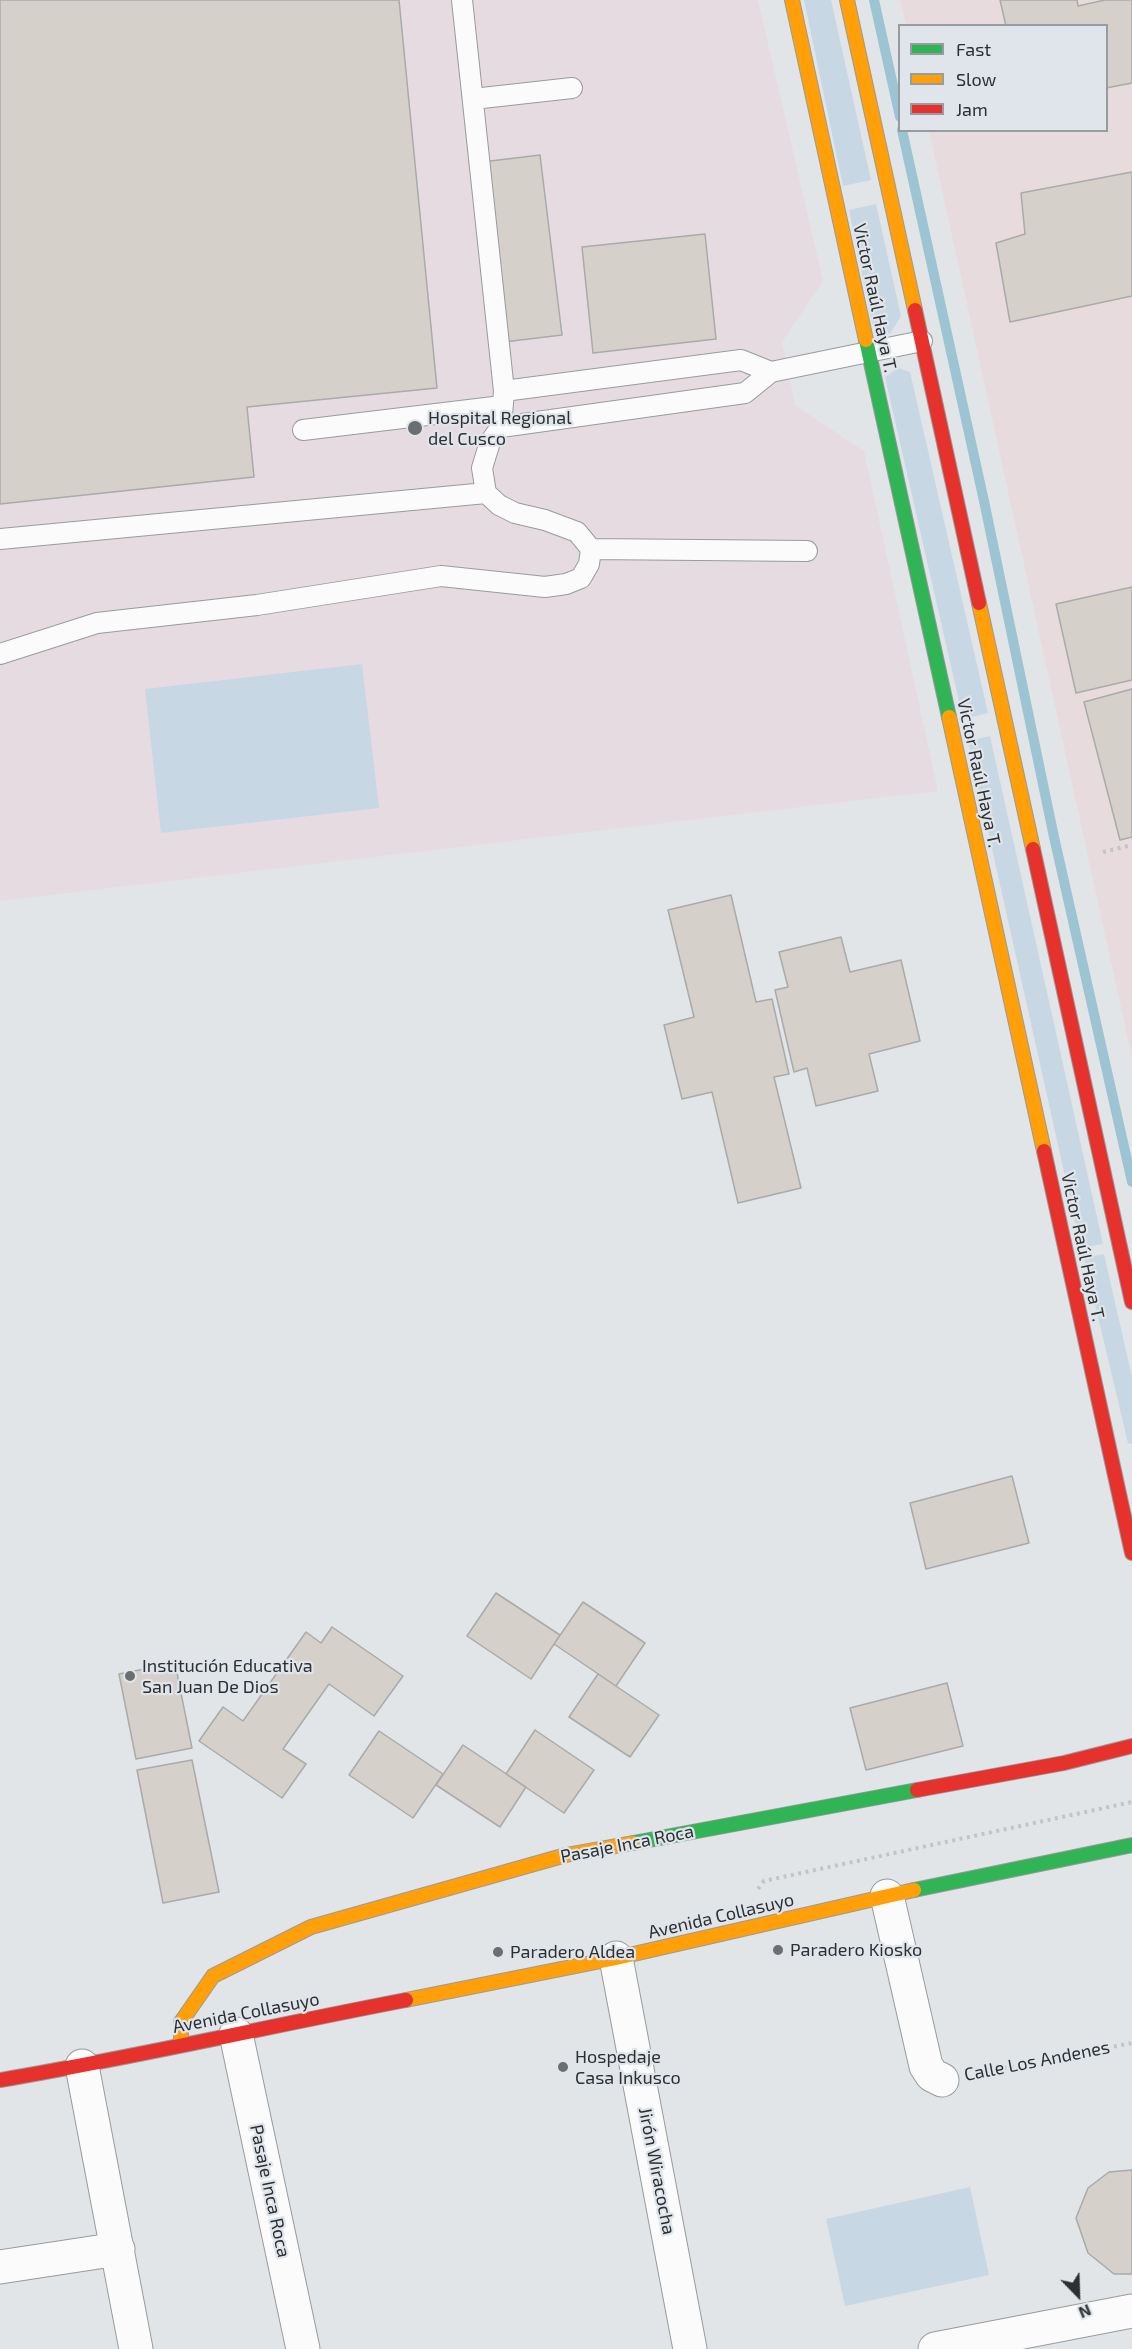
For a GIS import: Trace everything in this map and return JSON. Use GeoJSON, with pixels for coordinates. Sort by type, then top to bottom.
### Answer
{"type":"FeatureCollection","features":[{"type":"Feature","properties":{"kind":"street","name":"Victor Raúl Haya T."},"geometry":{"type":"LineString","coordinates":[[792,0],[1117,1462],[1132,1553]]}},
{"type":"Feature","properties":{"kind":"street","name":"Victor Raúl Haya T."},"geometry":{"type":"LineString","coordinates":[[847,0],[1132,1302]]}},
{"type":"Feature","properties":{"kind":"street","name":"Pasaje Inca Roca"},"geometry":{"type":"LineString","coordinates":[[181,2044],[181,2022],[213,1976],[311,1927],[566,1855],[1064,1763],[1132,1746]]}},
{"type":"Feature","properties":{"kind":"street","name":"Avenida Collasuyo"},"geometry":{"type":"LineString","coordinates":[[0,2080],[82,2066],[181,2044],[616,1958],[887,1896],[1132,1845]]}},
{"type":"Feature","properties":{"kind":"street"},"geometry":{"type":"LineString","coordinates":[[887,1896],[926,2066],[932,2075],[942,2080]]}},
{"type":"Feature","properties":{"kind":"street","name":"Jirón Wiracocha"},"geometry":{"type":"LineString","coordinates":[[616,1958],[690,2349]]}},
{"type":"Feature","properties":{"kind":"street","name":"Pasaje Inca Roca"},"geometry":{"type":"LineString","coordinates":[[236,2034],[303,2349]]}},
{"type":"Feature","properties":{"kind":"street"},"geometry":{"type":"LineString","coordinates":[[82,2066],[136,2349]]}},
{"type":"Feature","properties":{"kind":"street"},"geometry":{"type":"LineString","coordinates":[[0,2267],[118,2249]]}},
{"type":"Feature","properties":{"kind":"street"},"geometry":{"type":"LineString","coordinates":[[935,2349],[1132,2311]]}},
{"type":"Feature","properties":{"kind":"lane"},"geometry":{"type":"LineString","coordinates":[[0,654],[97,622],[257,605],[441,576],[545,587],[566,584],[581,578],[589,564],[591,549],[577,532],[545,520],[515,513],[499,505],[486,493],[482,468],[490,442],[501,427],[503,399],[462,0]]}},
{"type":"Feature","properties":{"kind":"lane"},"geometry":{"type":"LineString","coordinates":[[473,99],[572,88]]}},
{"type":"Feature","properties":{"kind":"lane"},"geometry":{"type":"LineString","coordinates":[[501,427],[745,393],[771,372],[922,341]]}},
{"type":"Feature","properties":{"kind":"lane"},"geometry":{"type":"LineString","coordinates":[[303,430],[741,360],[771,372]]}},
{"type":"Feature","properties":{"kind":"lane"},"geometry":{"type":"LineString","coordinates":[[0,539],[486,493]]}},
{"type":"Feature","properties":{"kind":"lane"},"geometry":{"type":"LineString","coordinates":[[591,549],[807,551]]}},
{"type":"Feature","properties":{"kind":"path"},"geometry":{"type":"LineString","coordinates":[[1103,852],[1132,845]]}},
{"type":"Feature","properties":{"kind":"path"},"geometry":{"type":"LineString","coordinates":[[764,1881],[1132,1802]]}},
{"type":"Feature","properties":{"kind":"path","name":"Calle Los Andenes"},"geometry":{"type":"LineString","coordinates":[[942,2080],[1132,2043]]}},
{"type":"Feature","properties":{"kind":"shaded area","name":"Hospital Regional del Cusco"},"geometry":{"type":"Polygon","coordinates":[[[0,0],[758,0],[823,281],[782,342],[795,405],[864,451],[938,791],[0,901],[0,0]]]}},
{"type":"Feature","properties":{"kind":"shaded area"},"geometry":{"type":"Polygon","coordinates":[[[804,0],[831,0],[871,180],[843,186],[804,0]]]}},
{"type":"Feature","properties":{"kind":"shaded area"},"geometry":{"type":"Polygon","coordinates":[[[900,0],[1132,0],[1132,1058],[929,132],[1108,132],[1108,24],[906,24],[900,0]]]}},
{"type":"Feature","properties":{"kind":"shaded area"},"geometry":{"type":"Polygon","coordinates":[[[876,204],[901,316],[890,334],[872,323],[849,210],[876,204]]]}},
{"type":"Feature","properties":{"kind":"shaded area"},"geometry":{"type":"Polygon","coordinates":[[[898,368],[910,372],[988,713],[963,719],[885,377],[898,368]]]}},
{"type":"Feature","properties":{"kind":"shaded area"},"geometry":{"type":"Polygon","coordinates":[[[362,664],[379,808],[161,833],[145,689],[362,664]]]}},
{"type":"Feature","properties":{"kind":"shaded area"},"geometry":{"type":"Polygon","coordinates":[[[990,736],[1103,1244],[1081,1248],[968,741],[990,736]]]}},
{"type":"Feature","properties":{"kind":"shaded area"},"geometry":{"type":"Polygon","coordinates":[[[1104,1254],[1132,1377],[1132,1444],[1128,1443],[1084,1258],[1104,1254]]]}},
{"type":"Feature","properties":{"kind":"shaded area"},"geometry":{"type":"Polygon","coordinates":[[[970,2187],[989,2275],[845,2306],[826,2219],[970,2187]]]}},
{"type":"Feature","properties":{"kind":"building"},"geometry":{"type":"Polygon","coordinates":[[[0,0],[399,0],[437,388],[247,407],[254,477],[0,504],[0,0]]]}},
{"type":"Feature","properties":{"kind":"building"},"geometry":{"type":"Polygon","coordinates":[[[1000,0],[1077,0],[1078,6],[1105,0],[1132,0],[1132,83],[1108,88],[1108,24],[1006,24],[1000,0]]]}},
{"type":"Feature","properties":{"kind":"building"},"geometry":{"type":"Polygon","coordinates":[[[540,155],[562,335],[504,342],[482,162],[540,155]]]}},
{"type":"Feature","properties":{"kind":"building"},"geometry":{"type":"Polygon","coordinates":[[[1132,172],[1132,296],[1010,322],[996,243],[1025,234],[1021,193],[1132,172]]]}},
{"type":"Feature","properties":{"kind":"building"},"geometry":{"type":"Polygon","coordinates":[[[705,234],[716,339],[593,353],[582,247],[705,234]]]}},
{"type":"Feature","properties":{"kind":"building"},"geometry":{"type":"Polygon","coordinates":[[[1132,587],[1132,680],[1076,693],[1056,604],[1132,587]]]}},
{"type":"Feature","properties":{"kind":"building"},"geometry":{"type":"Polygon","coordinates":[[[1132,689],[1132,837],[1120,840],[1084,702],[1132,689]]]}},
{"type":"Feature","properties":{"kind":"building"},"geometry":{"type":"Polygon","coordinates":[[[731,895],[756,1002],[772,999],[789,1074],[774,1077],[801,1188],[738,1203],[712,1092],[682,1099],[664,1025],[694,1017],[668,910],[731,895]]]}},
{"type":"Feature","properties":{"kind":"building"},"geometry":{"type":"Polygon","coordinates":[[[841,937],[850,972],[901,960],[920,1041],[869,1054],[878,1091],[816,1106],[807,1068],[794,1072],[775,990],[788,987],[779,952],[841,937]]]}},
{"type":"Feature","properties":{"kind":"building"},"geometry":{"type":"Polygon","coordinates":[[[1012,1476],[1029,1543],[926,1569],[910,1503],[1012,1476]]]}},
{"type":"Feature","properties":{"kind":"building"},"geometry":{"type":"Polygon","coordinates":[[[496,1593],[560,1635],[531,1679],[467,1636],[496,1593]]]}},
{"type":"Feature","properties":{"kind":"building"},"geometry":{"type":"Polygon","coordinates":[[[583,1602],[645,1643],[616,1686],[554,1644],[583,1602]]]}},
{"type":"Feature","properties":{"kind":"building"},"geometry":{"type":"Polygon","coordinates":[[[332,1627],[403,1676],[374,1716],[329,1684],[283,1749],[306,1764],[282,1798],[199,1741],[223,1707],[243,1721],[306,1632],[321,1643],[332,1627]]]}},
{"type":"Feature","properties":{"kind":"building"},"geometry":{"type":"Polygon","coordinates":[[[175,1663],[192,1748],[136,1759],[119,1674],[175,1663]]]}},
{"type":"Feature","properties":{"kind":"building"},"geometry":{"type":"Polygon","coordinates":[[[598,1674],[659,1715],[630,1757],[569,1717],[598,1674]]]}},
{"type":"Feature","properties":{"kind":"building"},"geometry":{"type":"Polygon","coordinates":[[[947,1683],[963,1746],[866,1770],[850,1708],[947,1683]]]}},
{"type":"Feature","properties":{"kind":"building"},"geometry":{"type":"Polygon","coordinates":[[[535,1730],[594,1770],[564,1813],[506,1774],[535,1730]]]}},
{"type":"Feature","properties":{"kind":"building"},"geometry":{"type":"Polygon","coordinates":[[[379,1731],[443,1774],[413,1818],[349,1775],[379,1731]]]}},
{"type":"Feature","properties":{"kind":"building"},"geometry":{"type":"Polygon","coordinates":[[[463,1745],[526,1787],[500,1827],[436,1785],[463,1745]]]}},
{"type":"Feature","properties":{"kind":"building"},"geometry":{"type":"Polygon","coordinates":[[[192,1760],[219,1892],[163,1903],[137,1770],[192,1760]]]}},
{"type":"Feature","properties":{"kind":"building"},"geometry":{"type":"Polygon","coordinates":[[[1132,2170],[1132,2274],[1114,2274],[1088,2253],[1076,2218],[1088,2188],[1109,2172],[1132,2170]]]}},
{"type":"Feature","properties":{"kind":"waterway"},"geometry":{"type":"LineString","coordinates":[[874,0],[898,108]]}},
{"type":"Feature","properties":{"kind":"waterway"},"geometry":{"type":"LineString","coordinates":[[902,132],[984,501],[1054,837],[1132,1182]]}},
{"type":"Feature","properties":{"kind":"traffic: fast"},"geometry":{"type":"LineString","coordinates":[[866,340],[949,717]]}},
{"type":"Feature","properties":{"kind":"traffic: fast"},"geometry":{"type":"LineString","coordinates":[[633,1843],[917,1790]]}},
{"type":"Feature","properties":{"kind":"traffic: fast"},"geometry":{"type":"LineString","coordinates":[[914,1890],[1132,1845]]}},
{"type":"Feature","properties":{"kind":"traffic: slow"},"geometry":{"type":"LineString","coordinates":[[792,0],[866,340]]}},
{"type":"Feature","properties":{"kind":"traffic: slow"},"geometry":{"type":"LineString","coordinates":[[847,0],[915,310]]}},
{"type":"Feature","properties":{"kind":"traffic: slow"},"geometry":{"type":"LineString","coordinates":[[979,603],[1033,849]]}},
{"type":"Feature","properties":{"kind":"traffic: slow"},"geometry":{"type":"LineString","coordinates":[[949,717],[1044,1151]]}},
{"type":"Feature","properties":{"kind":"traffic: slow"},"geometry":{"type":"LineString","coordinates":[[181,2044],[181,2022],[213,1976],[311,1927],[566,1855],[633,1843]]}},
{"type":"Feature","properties":{"kind":"traffic: slow"},"geometry":{"type":"LineString","coordinates":[[406,2000],[616,1958],[914,1890]]}},
{"type":"Feature","properties":{"kind":"traffic: jam"},"geometry":{"type":"LineString","coordinates":[[915,310],[979,603]]}},
{"type":"Feature","properties":{"kind":"traffic: jam"},"geometry":{"type":"LineString","coordinates":[[1033,849],[1132,1302]]}},
{"type":"Feature","properties":{"kind":"traffic: jam"},"geometry":{"type":"LineString","coordinates":[[1044,1151],[1132,1553]]}},
{"type":"Feature","properties":{"kind":"traffic: jam"},"geometry":{"type":"LineString","coordinates":[[917,1790],[1064,1763],[1132,1746]]}},
{"type":"Feature","properties":{"kind":"traffic: jam"},"geometry":{"type":"LineString","coordinates":[[0,2080],[406,2000]]}},
{"type":"Feature","properties":{"kind":"place","name":"Hospital Regional del Cusco"},"geometry":{"type":"Point","coordinates":[415,428]}},
{"type":"Feature","properties":{"kind":"place","name":"Institución Educativa San Juan De Dios"},"geometry":{"type":"Point","coordinates":[130,1676]}},
{"type":"Feature","properties":{"kind":"place","name":"Paradero Kiosko"},"geometry":{"type":"Point","coordinates":[778,1950]}},
{"type":"Feature","properties":{"kind":"place","name":"Paradero Aldea"},"geometry":{"type":"Point","coordinates":[498,1952]}},
{"type":"Feature","properties":{"kind":"place","name":"Hospedaje Casa Inkusco"},"geometry":{"type":"Point","coordinates":[563,2067]}}]}
